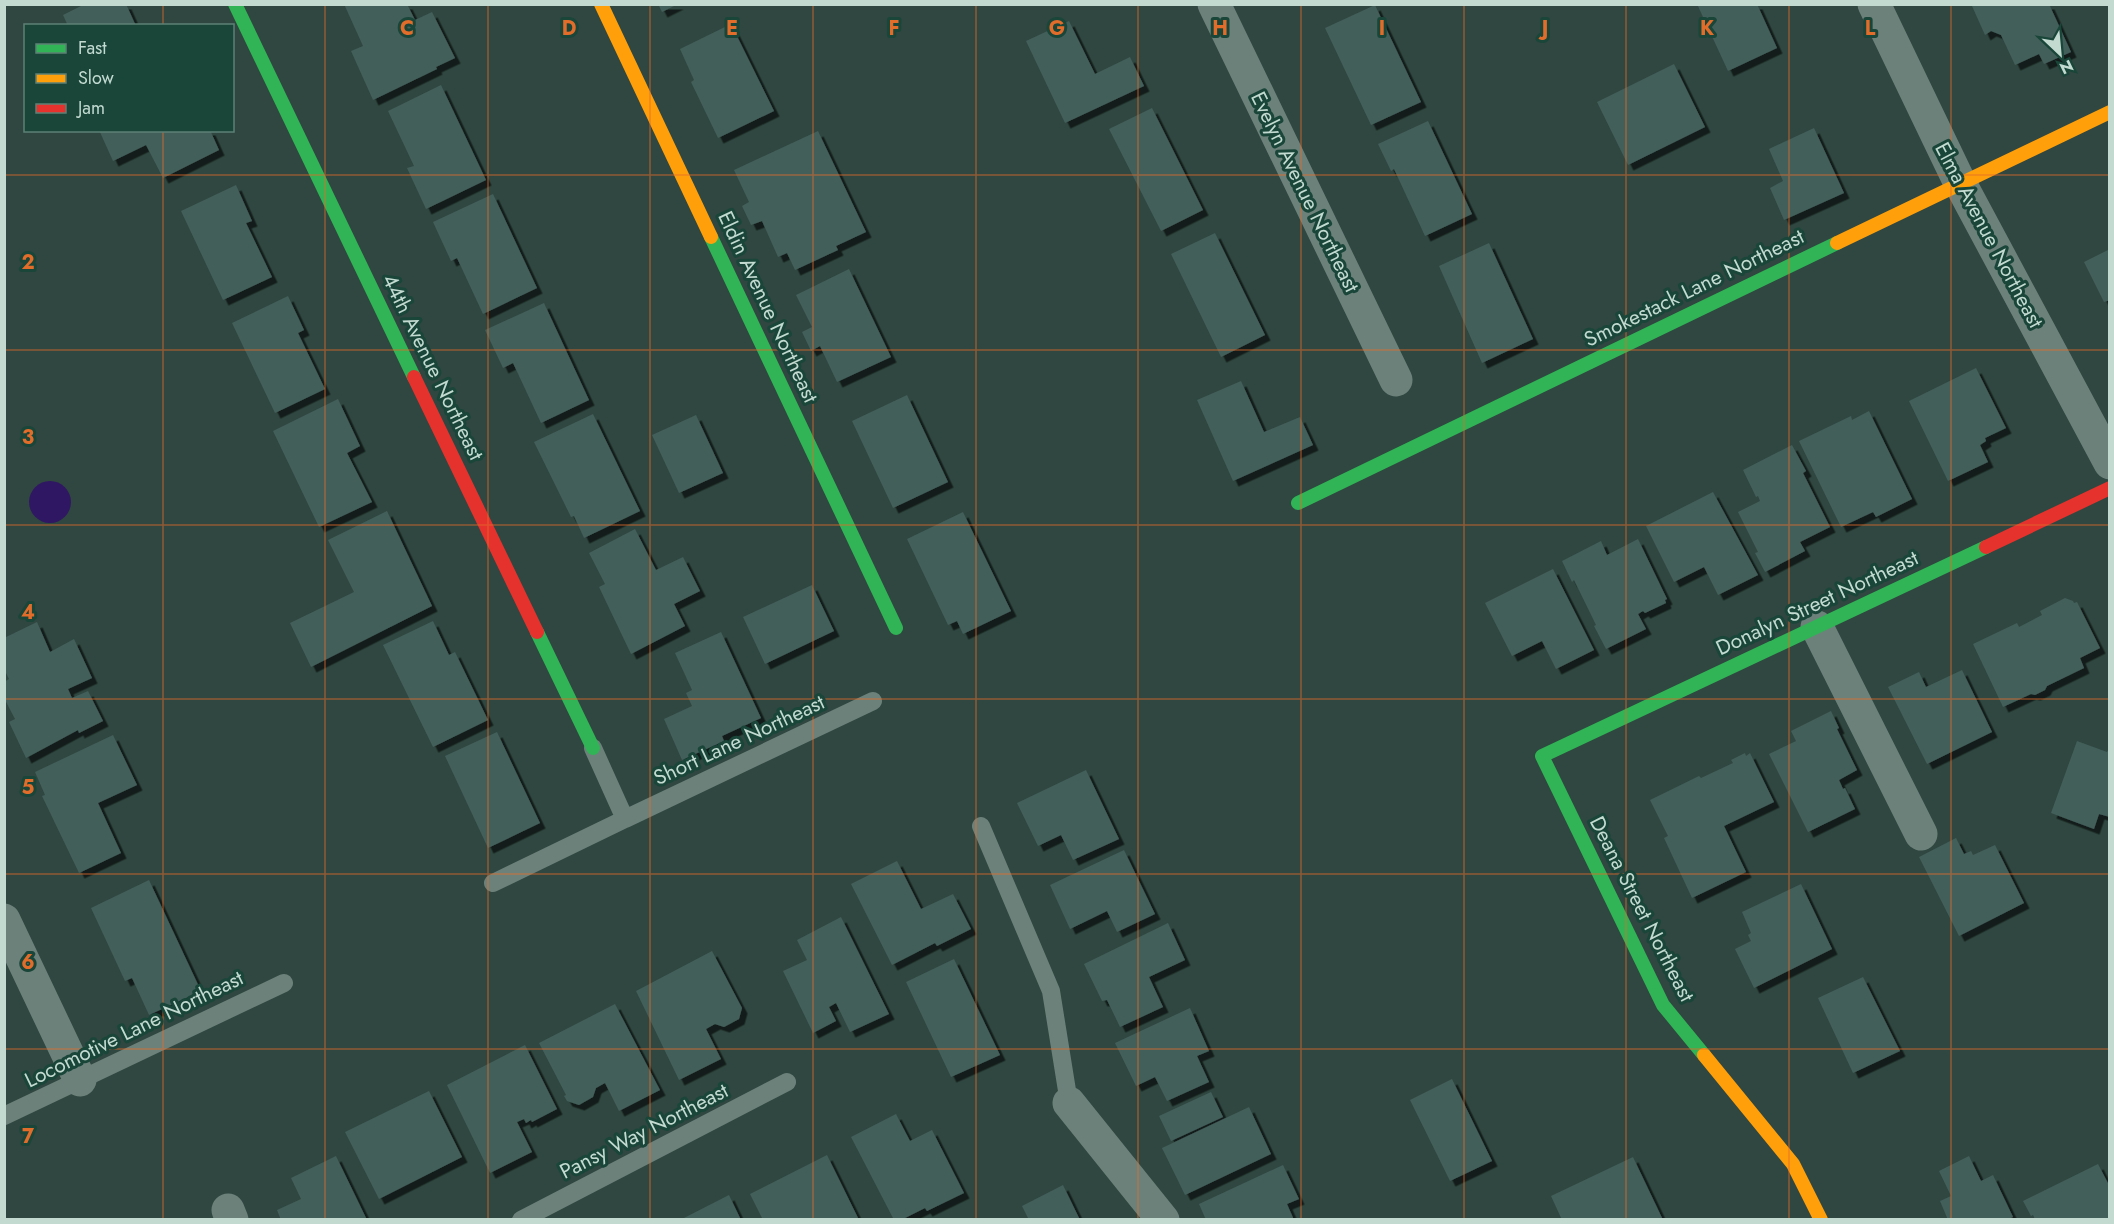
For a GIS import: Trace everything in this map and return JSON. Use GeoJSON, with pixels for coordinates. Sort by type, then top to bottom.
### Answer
{"type":"FeatureCollection","features":[{"type":"Feature","properties":{"kind":"street","name":"44th Avenue Northeast"},"geometry":{"type":"LineString","coordinates":[[235,4],[593,748]]}},
{"type":"Feature","properties":{"kind":"street","name":"Eldin Avenue Northeast"},"geometry":{"type":"LineString","coordinates":[[601,4],[896,628]]}},
{"type":"Feature","properties":{"kind":"street","name":"Evelyn Avenue Northeast"},"geometry":{"type":"LineString","coordinates":[[1214,4],[1396,380]]}},
{"type":"Feature","properties":{"kind":"street","name":"Elma Avenue Northeast"},"geometry":{"type":"LineString","coordinates":[[1874,4],[1960,183],[2106,448]]}},
{"type":"Feature","properties":{"kind":"street","name":"Smokestack Lane Northeast"},"geometry":{"type":"LineString","coordinates":[[1298,503],[2109,112]]}},
{"type":"Feature","properties":{"kind":"street","name":"Donalyn Street Northeast"},"geometry":{"type":"LineString","coordinates":[[1542,756],[2109,488]]}},
{"type":"Feature","properties":{"kind":"street"},"geometry":{"type":"LineString","coordinates":[[1816,627],[1921,834]]}},
{"type":"Feature","properties":{"kind":"street","name":"Deana Street Northeast"},"geometry":{"type":"LineString","coordinates":[[1542,756],[1663,1005],[1793,1164],[1821,1220]]}},
{"type":"Feature","properties":{"kind":"street"},"geometry":{"type":"LineString","coordinates":[[4,920],[80,1080]]}},
{"type":"Feature","properties":{"kind":"street"},"geometry":{"type":"LineString","coordinates":[[1069,1103],[1163,1220]]}},
{"type":"Feature","properties":{"kind":"lane","name":"Short Lane Northeast"},"geometry":{"type":"LineString","coordinates":[[493,883],[873,701]]}},
{"type":"Feature","properties":{"kind":"lane"},"geometry":{"type":"LineString","coordinates":[[593,748],[625,819]]}},
{"type":"Feature","properties":{"kind":"lane"},"geometry":{"type":"LineString","coordinates":[[981,826],[1051,991],[1069,1103]]}},
{"type":"Feature","properties":{"kind":"lane","name":"Locomotive Lane Northeast"},"geometry":{"type":"LineString","coordinates":[[4,1116],[284,983]]}},
{"type":"Feature","properties":{"kind":"lane","name":"Pansy Way Northeast"},"geometry":{"type":"LineString","coordinates":[[521,1220],[787,1082]]}},
{"type":"Feature","properties":{"kind":"shaded area"},"geometry":{"type":"Polygon","coordinates":[[[50,481],[65,487],[71,502],[65,517],[50,523],[35,517],[29,502],[35,487],[50,481]]]}},
{"type":"Feature","properties":{"kind":"building"},"geometry":{"type":"Polygon","coordinates":[[[85,4],[126,4],[135,24],[67,24],[63,15],[85,4]]]}},
{"type":"Feature","properties":{"kind":"building"},"geometry":{"type":"Polygon","coordinates":[[[344,4],[407,4],[415,20],[432,12],[455,58],[373,100],[351,51],[363,46],[344,4]]]}},
{"type":"Feature","properties":{"kind":"building"},"geometry":{"type":"Polygon","coordinates":[[[658,4],[678,4],[662,12],[658,4]]]}},
{"type":"Feature","properties":{"kind":"building"},"geometry":{"type":"Polygon","coordinates":[[[1697,4],[1757,4],[1777,48],[1728,71],[1697,4]]]}},
{"type":"Feature","properties":{"kind":"building"},"geometry":{"type":"Polygon","coordinates":[[[1974,4],[2049,4],[2071,52],[2044,64],[2039,54],[2015,65],[2001,35],[1991,31],[1985,35],[1972,6],[1974,4]]]}},
{"type":"Feature","properties":{"kind":"building"},"geometry":{"type":"Polygon","coordinates":[[[1375,5],[1421,102],[1371,125],[1325,28],[1375,5]]]}},
{"type":"Feature","properties":{"kind":"building"},"geometry":{"type":"Polygon","coordinates":[[[1069,21],[1095,74],[1130,57],[1144,86],[1065,123],[1026,41],[1069,21]]]}},
{"type":"Feature","properties":{"kind":"building"},"geometry":{"type":"Polygon","coordinates":[[[731,24],[774,111],[718,138],[691,82],[694,80],[680,49],[731,24]]]}},
{"type":"Feature","properties":{"kind":"building"},"geometry":{"type":"Polygon","coordinates":[[[1674,64],[1705,127],[1628,165],[1597,102],[1674,64]]]}},
{"type":"Feature","properties":{"kind":"building"},"geometry":{"type":"Polygon","coordinates":[[[441,85],[486,180],[426,209],[407,168],[414,166],[388,111],[441,85]]]}},
{"type":"Feature","properties":{"kind":"building"},"geometry":{"type":"Polygon","coordinates":[[[1152,108],[1203,210],[1161,231],[1109,129],[1152,108]]]}},
{"type":"Feature","properties":{"kind":"building"},"geometry":{"type":"Polygon","coordinates":[[[1428,121],[1472,214],[1425,236],[1394,169],[1391,171],[1378,144],[1428,121]]]}},
{"type":"Feature","properties":{"kind":"building"},"geometry":{"type":"Polygon","coordinates":[[[1814,128],[1844,193],[1784,220],[1770,188],[1783,181],[1769,149],[1814,128]]]}},
{"type":"Feature","properties":{"kind":"building"},"geometry":{"type":"Polygon","coordinates":[[[818,131],[866,232],[836,246],[838,250],[795,270],[787,253],[778,257],[762,221],[751,225],[742,206],[749,202],[734,170],[818,131]]]}},
{"type":"Feature","properties":{"kind":"building"},"geometry":{"type":"Polygon","coordinates":[[[100,132],[211,132],[219,150],[163,178],[146,145],[113,161],[100,132]]]}},
{"type":"Feature","properties":{"kind":"building"},"geometry":{"type":"Polygon","coordinates":[[[236,185],[252,221],[246,223],[272,277],[223,300],[181,211],[236,185]]]}},
{"type":"Feature","properties":{"kind":"building"},"geometry":{"type":"Polygon","coordinates":[[[493,194],[537,288],[483,314],[457,258],[451,261],[433,222],[493,194]]]}},
{"type":"Feature","properties":{"kind":"building"},"geometry":{"type":"Polygon","coordinates":[[[1215,233],[1265,335],[1221,357],[1171,254],[1215,233]]]}},
{"type":"Feature","properties":{"kind":"building"},"geometry":{"type":"Polygon","coordinates":[[[1489,243],[1533,339],[1482,363],[1439,266],[1489,243]]]}},
{"type":"Feature","properties":{"kind":"building"},"geometry":{"type":"Polygon","coordinates":[[[2110,249],[2110,300],[2104,302],[2084,262],[2110,249]]]}},
{"type":"Feature","properties":{"kind":"building"},"geometry":{"type":"Polygon","coordinates":[[[849,269],[891,357],[837,382],[820,346],[811,351],[802,332],[812,327],[796,295],[849,269]]]}},
{"type":"Feature","properties":{"kind":"building"},"geometry":{"type":"Polygon","coordinates":[[[288,296],[304,330],[298,333],[325,389],[275,413],[232,323],[288,296]]]}},
{"type":"Feature","properties":{"kind":"building"},"geometry":{"type":"Polygon","coordinates":[[[544,303],[589,400],[541,423],[513,363],[503,368],[485,330],[544,303]]]}},
{"type":"Feature","properties":{"kind":"building"},"geometry":{"type":"Polygon","coordinates":[[[1976,368],[2006,428],[1985,438],[1986,441],[1980,445],[1988,462],[1948,481],[1909,401],[1976,368]]]}},
{"type":"Feature","properties":{"kind":"building"},"geometry":{"type":"Polygon","coordinates":[[[1241,381],[1264,432],[1300,417],[1313,445],[1233,481],[1197,400],[1241,381]]]}},
{"type":"Feature","properties":{"kind":"building"},"geometry":{"type":"Polygon","coordinates":[[[907,395],[948,482],[893,508],[852,421],[907,395]]]}},
{"type":"Feature","properties":{"kind":"building"},"geometry":{"type":"Polygon","coordinates":[[[338,399],[360,446],[347,453],[372,502],[319,527],[273,431],[338,399]]]}},
{"type":"Feature","properties":{"kind":"building"},"geometry":{"type":"Polygon","coordinates":[[[1869,411],[1912,499],[1876,517],[1873,512],[1841,527],[1799,441],[1851,416],[1852,420],[1869,411]]]}},
{"type":"Feature","properties":{"kind":"building"},"geometry":{"type":"Polygon","coordinates":[[[593,414],[640,511],[584,538],[574,516],[571,517],[534,442],[593,414]]]}},
{"type":"Feature","properties":{"kind":"building"},"geometry":{"type":"Polygon","coordinates":[[[696,415],[723,473],[679,493],[652,435],[696,415]]]}},
{"type":"Feature","properties":{"kind":"building"},"geometry":{"type":"Polygon","coordinates":[[[1792,445],[1830,527],[1800,542],[1805,551],[1765,572],[1755,553],[1758,552],[1738,512],[1760,501],[1743,470],[1792,445]]]}},
{"type":"Feature","properties":{"kind":"building"},"geometry":{"type":"Polygon","coordinates":[[[1713,492],[1758,575],[1718,595],[1704,567],[1674,582],[1646,526],[1713,492]]]}},
{"type":"Feature","properties":{"kind":"building"},"geometry":{"type":"Polygon","coordinates":[[[387,511],[432,606],[311,667],[290,623],[354,592],[328,540],[387,511]]]}},
{"type":"Feature","properties":{"kind":"building"},"geometry":{"type":"Polygon","coordinates":[[[963,512],[1011,611],[963,634],[957,621],[948,625],[907,539],[963,512]]]}},
{"type":"Feature","properties":{"kind":"building"},"geometry":{"type":"Polygon","coordinates":[[[635,529],[656,570],[683,557],[700,591],[674,604],[685,626],[631,654],[599,587],[605,584],[589,553],[635,529]]]}},
{"type":"Feature","properties":{"kind":"building"},"geometry":{"type":"Polygon","coordinates":[[[1638,539],[1667,599],[1666,603],[1638,614],[1646,629],[1606,649],[1574,580],[1572,582],[1562,561],[1601,541],[1607,555],[1638,539]]]}},
{"type":"Feature","properties":{"kind":"building"},"geometry":{"type":"Polygon","coordinates":[[[1553,569],[1594,650],[1556,669],[1542,641],[1512,656],[1485,603],[1553,569]]]}},
{"type":"Feature","properties":{"kind":"building"},"geometry":{"type":"Polygon","coordinates":[[[812,585],[834,631],[765,664],[743,617],[812,585]]]}},
{"type":"Feature","properties":{"kind":"building"},"geometry":{"type":"Polygon","coordinates":[[[2065,598],[2074,603],[2077,602],[2100,648],[2080,658],[2084,668],[2047,686],[2045,690],[2035,695],[2031,694],[2003,707],[1973,644],[2017,623],[2019,627],[2042,615],[2040,611],[2065,598]]]}},
{"type":"Feature","properties":{"kind":"building"},"geometry":{"type":"Polygon","coordinates":[[[433,621],[449,655],[455,652],[488,720],[433,747],[383,645],[433,621]]]}},
{"type":"Feature","properties":{"kind":"building"},"geometry":{"type":"Polygon","coordinates":[[[37,622],[50,652],[74,639],[92,678],[68,689],[72,698],[88,691],[103,721],[79,733],[78,730],[26,758],[9,722],[15,719],[4,698],[4,682],[9,679],[4,669],[4,638],[37,622]]]}},
{"type":"Feature","properties":{"kind":"building"},"geometry":{"type":"Polygon","coordinates":[[[721,632],[761,718],[722,736],[724,741],[682,760],[664,719],[692,706],[686,693],[692,690],[675,653],[721,632]]]}},
{"type":"Feature","properties":{"kind":"building"},"geometry":{"type":"Polygon","coordinates":[[[1962,670],[1992,732],[1927,764],[1888,687],[1919,672],[1926,687],[1962,670]]]}},
{"type":"Feature","properties":{"kind":"building"},"geometry":{"type":"Polygon","coordinates":[[[1831,711],[1857,770],[1839,780],[1855,809],[1808,832],[1769,754],[1796,741],[1791,731],[1831,711]]]}},
{"type":"Feature","properties":{"kind":"building"},"geometry":{"type":"Polygon","coordinates":[[[497,732],[540,823],[488,848],[445,756],[497,732]]]}},
{"type":"Feature","properties":{"kind":"building"},"geometry":{"type":"Polygon","coordinates":[[[113,735],[137,785],[98,803],[121,853],[79,873],[42,796],[45,795],[35,772],[113,735]]]}},
{"type":"Feature","properties":{"kind":"building"},"geometry":{"type":"Polygon","coordinates":[[[2077,741],[2107,752],[2110,747],[2110,817],[2099,814],[2094,829],[2051,813],[2077,741]]]}},
{"type":"Feature","properties":{"kind":"building"},"geometry":{"type":"Polygon","coordinates":[[[1745,753],[1746,756],[1750,753],[1774,802],[1724,826],[1746,872],[1692,898],[1664,838],[1668,836],[1650,800],[1699,776],[1701,778],[1733,763],[1731,760],[1745,753]]]}},
{"type":"Feature","properties":{"kind":"building"},"geometry":{"type":"Polygon","coordinates":[[[1086,770],[1119,839],[1073,860],[1061,835],[1038,846],[1017,803],[1086,770]]]}},
{"type":"Feature","properties":{"kind":"building"},"geometry":{"type":"Polygon","coordinates":[[[1956,838],[1964,854],[1971,851],[1973,855],[1995,845],[2024,903],[1959,936],[1919,857],[1956,838]]]}},
{"type":"Feature","properties":{"kind":"building"},"geometry":{"type":"Polygon","coordinates":[[[1124,850],[1155,914],[1117,932],[1107,911],[1070,929],[1050,885],[1124,850]]]}},
{"type":"Feature","properties":{"kind":"building"},"geometry":{"type":"Polygon","coordinates":[[[897,861],[921,909],[953,894],[971,929],[937,946],[935,943],[892,965],[851,884],[897,861]]]}},
{"type":"Feature","properties":{"kind":"building"},"geometry":{"type":"Polygon","coordinates":[[[149,880],[201,991],[149,1015],[132,978],[125,981],[91,908],[149,880]]]}},
{"type":"Feature","properties":{"kind":"building"},"geometry":{"type":"Polygon","coordinates":[[[1801,884],[1832,949],[1754,988],[1735,949],[1751,941],[1748,935],[1751,933],[1742,912],[1801,884]]]}},
{"type":"Feature","properties":{"kind":"building"},"geometry":{"type":"Polygon","coordinates":[[[841,917],[889,1014],[850,1032],[836,1003],[829,1007],[836,1021],[813,1033],[783,971],[807,960],[797,940],[841,917]]]}},
{"type":"Feature","properties":{"kind":"building"},"geometry":{"type":"Polygon","coordinates":[[[1168,923],[1185,960],[1149,977],[1163,1007],[1120,1027],[1107,1000],[1102,1001],[1084,964],[1168,923]]]}},
{"type":"Feature","properties":{"kind":"building"},"geometry":{"type":"Polygon","coordinates":[[[712,951],[742,1008],[739,1019],[724,1027],[715,1024],[706,1029],[721,1059],[679,1080],[636,991],[712,951]]]}},
{"type":"Feature","properties":{"kind":"building"},"geometry":{"type":"Polygon","coordinates":[[[954,959],[1000,1055],[951,1077],[906,982],[954,959]]]}},
{"type":"Feature","properties":{"kind":"building"},"geometry":{"type":"Polygon","coordinates":[[[1863,977],[1900,1051],[1853,1073],[1818,998],[1863,977]]]}},
{"type":"Feature","properties":{"kind":"building"},"geometry":{"type":"Polygon","coordinates":[[[615,1004],[660,1090],[619,1111],[605,1083],[596,1088],[593,1097],[579,1105],[567,1101],[539,1043],[615,1004]]]}},
{"type":"Feature","properties":{"kind":"building"},"geometry":{"type":"Polygon","coordinates":[[[1190,1008],[1209,1051],[1197,1056],[1209,1082],[1167,1101],[1155,1077],[1136,1086],[1115,1043],[1190,1008]]]}},
{"type":"Feature","properties":{"kind":"building"},"geometry":{"type":"Polygon","coordinates":[[[525,1045],[557,1109],[532,1122],[531,1120],[526,1123],[524,1119],[517,1122],[532,1152],[490,1173],[447,1085],[525,1045]]]}},
{"type":"Feature","properties":{"kind":"building"},"geometry":{"type":"Polygon","coordinates":[[[1452,1079],[1492,1161],[1450,1181],[1410,1100],[1452,1079]]]}},
{"type":"Feature","properties":{"kind":"building"},"geometry":{"type":"Polygon","coordinates":[[[429,1091],[462,1157],[379,1199],[345,1132],[429,1091]]]}},
{"type":"Feature","properties":{"kind":"building"},"geometry":{"type":"Polygon","coordinates":[[[1211,1092],[1223,1117],[1171,1141],[1159,1116],[1211,1092]]]}},
{"type":"Feature","properties":{"kind":"building"},"geometry":{"type":"Polygon","coordinates":[[[1249,1107],[1271,1154],[1185,1195],[1162,1148],[1249,1107]]]}},
{"type":"Feature","properties":{"kind":"building"},"geometry":{"type":"Polygon","coordinates":[[[896,1114],[910,1141],[932,1130],[964,1193],[927,1211],[925,1208],[901,1220],[894,1220],[851,1137],[896,1114]]]}},
{"type":"Feature","properties":{"kind":"building"},"geometry":{"type":"Polygon","coordinates":[[[827,1155],[859,1220],[763,1220],[750,1194],[827,1155]]]}},
{"type":"Feature","properties":{"kind":"building"},"geometry":{"type":"Polygon","coordinates":[[[336,1156],[367,1220],[281,1220],[277,1210],[301,1199],[291,1178],[336,1156]]]}},
{"type":"Feature","properties":{"kind":"building"},"geometry":{"type":"Polygon","coordinates":[[[1969,1156],[1981,1181],[1993,1175],[2013,1217],[2007,1220],[1948,1220],[1940,1201],[1951,1196],[1939,1171],[1969,1156]]]}},
{"type":"Feature","properties":{"kind":"building"},"geometry":{"type":"Polygon","coordinates":[[[1633,1157],[1663,1220],[1562,1220],[1551,1196],[1633,1157]]]}},
{"type":"Feature","properties":{"kind":"building"},"geometry":{"type":"Polygon","coordinates":[[[2098,1164],[2110,1187],[2110,1220],[2035,1220],[2033,1215],[2031,1216],[2023,1201],[2098,1164]]]}},
{"type":"Feature","properties":{"kind":"building"},"geometry":{"type":"Polygon","coordinates":[[[1283,1165],[1299,1199],[1287,1204],[1294,1220],[1206,1220],[1199,1204],[1283,1165]]]}},
{"type":"Feature","properties":{"kind":"building"},"geometry":{"type":"Polygon","coordinates":[[[1063,1185],[1080,1220],[1029,1220],[1022,1206],[1063,1185]]]}},
{"type":"Feature","properties":{"kind":"building"},"geometry":{"type":"Polygon","coordinates":[[[729,1195],[741,1220],[680,1220],[729,1195]]]}},
{"type":"Feature","properties":{"kind":"traffic: fast"},"geometry":{"type":"LineString","coordinates":[[235,4],[414,377]]}},
{"type":"Feature","properties":{"kind":"traffic: fast"},"geometry":{"type":"LineString","coordinates":[[711,237],[896,628]]}},
{"type":"Feature","properties":{"kind":"traffic: fast"},"geometry":{"type":"LineString","coordinates":[[1298,503],[1837,243]]}},
{"type":"Feature","properties":{"kind":"traffic: fast"},"geometry":{"type":"LineString","coordinates":[[1704,1055],[1663,1005],[1542,756],[1986,547]]}},
{"type":"Feature","properties":{"kind":"traffic: fast"},"geometry":{"type":"LineString","coordinates":[[537,632],[593,748]]}},
{"type":"Feature","properties":{"kind":"traffic: slow"},"geometry":{"type":"LineString","coordinates":[[601,4],[711,237]]}},
{"type":"Feature","properties":{"kind":"traffic: slow"},"geometry":{"type":"LineString","coordinates":[[1837,243],[2110,112]]}},
{"type":"Feature","properties":{"kind":"traffic: slow"},"geometry":{"type":"LineString","coordinates":[[1704,1055],[1793,1164],[1821,1220]]}},
{"type":"Feature","properties":{"kind":"traffic: jam"},"geometry":{"type":"LineString","coordinates":[[414,377],[537,632]]}},
{"type":"Feature","properties":{"kind":"traffic: jam"},"geometry":{"type":"LineString","coordinates":[[1986,547],[2110,488]]}}]}
